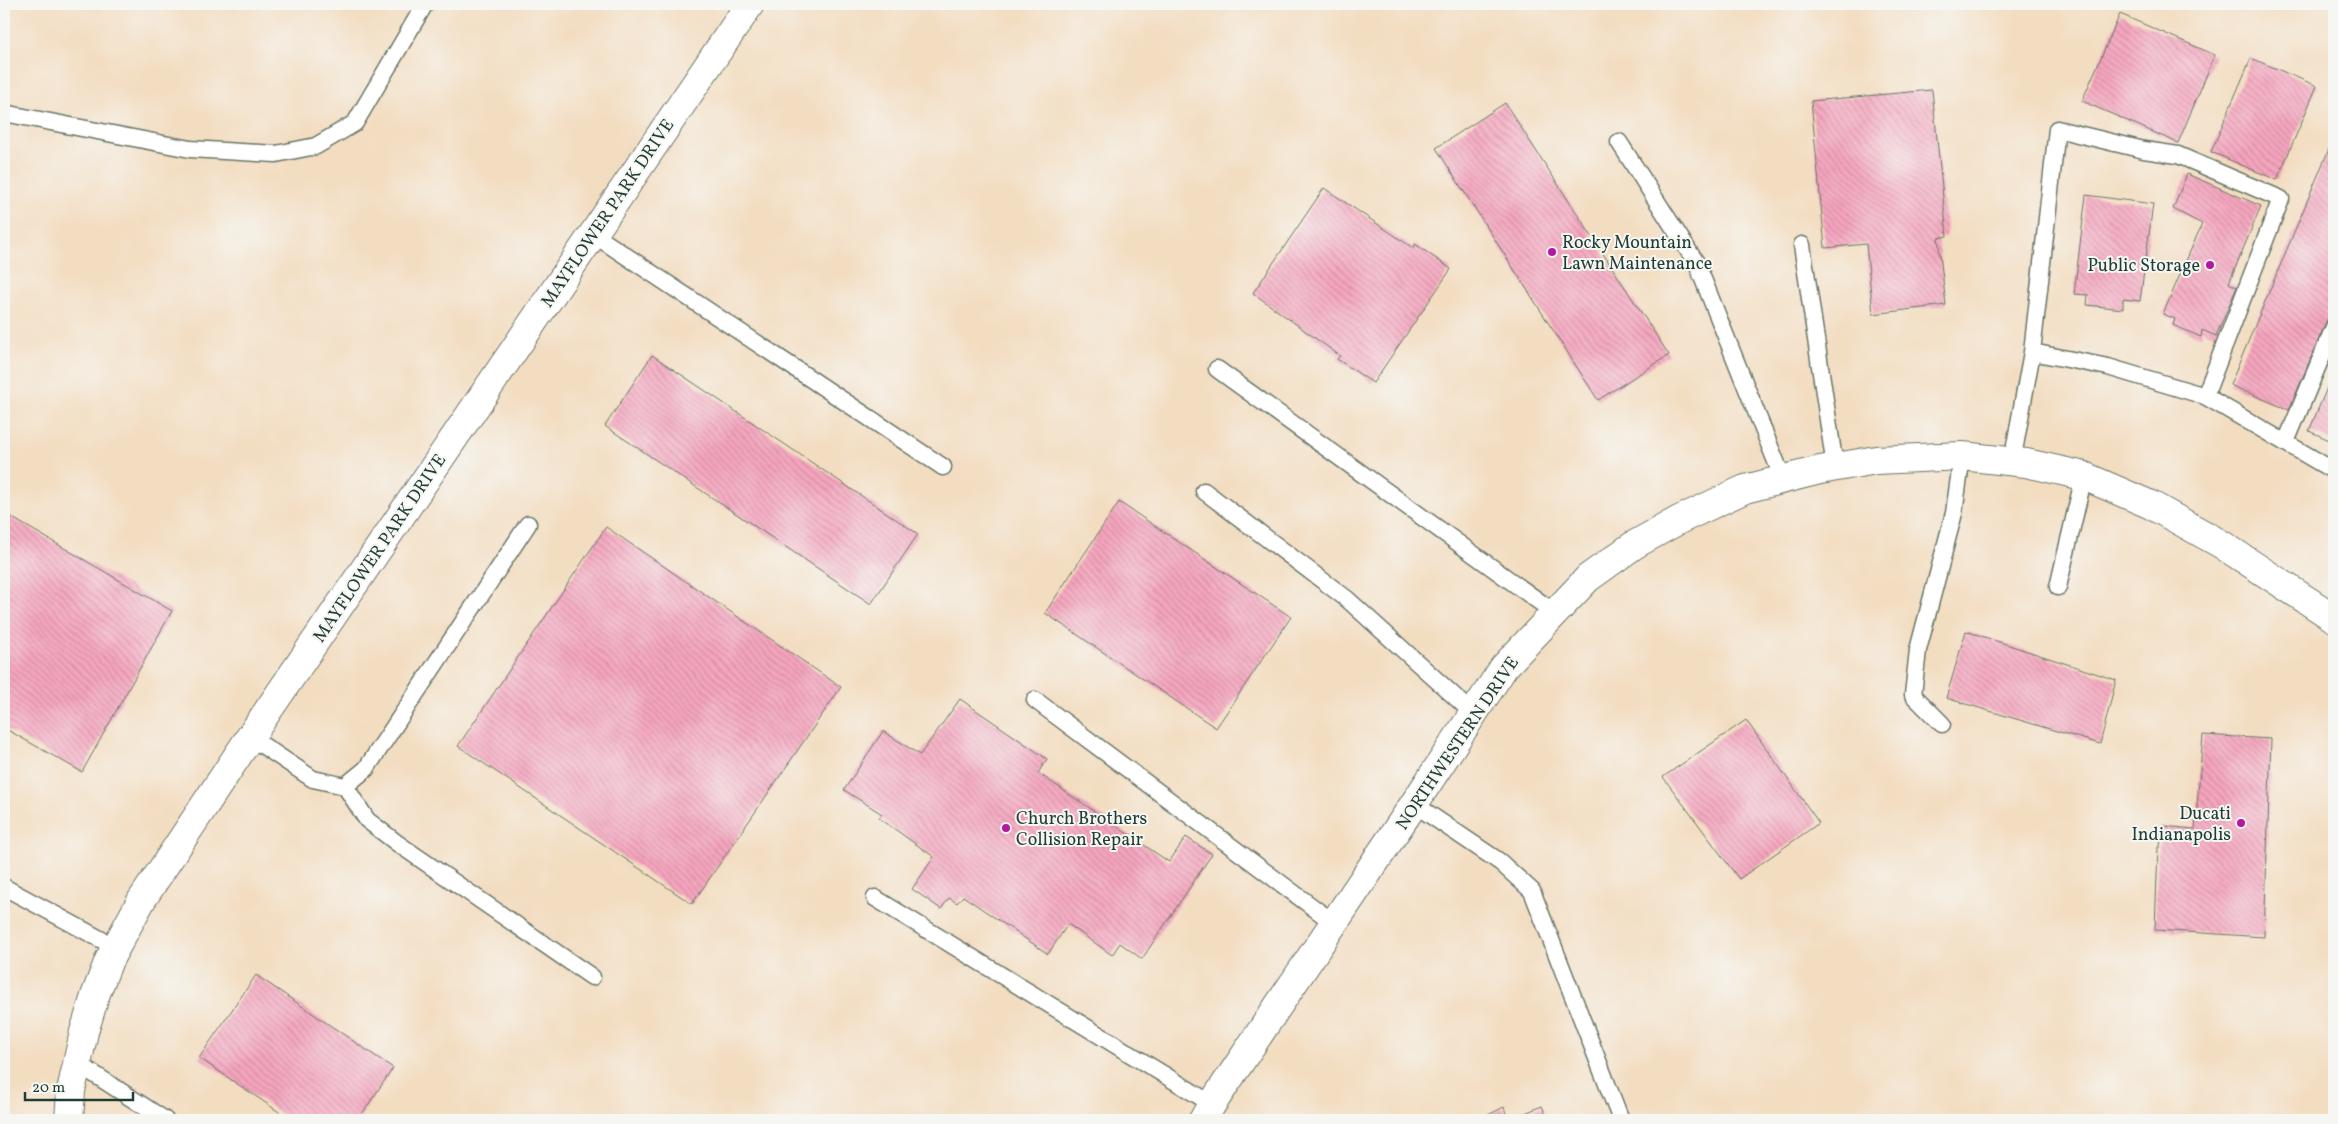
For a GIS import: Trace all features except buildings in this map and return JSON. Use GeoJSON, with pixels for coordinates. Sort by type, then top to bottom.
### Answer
{"type":"FeatureCollection","features":[{"type":"Feature","properties":{"kind":"street","name":"MAYFLOWER PARK DRIVE"},"geometry":{"type":"LineString","coordinates":[[69,1120],[71,1091],[84,1032],[95,996],[115,947],[141,901],[250,737],[750,4]]}},
{"type":"Feature","properties":{"kind":"street","name":"NORTHWESTERN DRIVE"},"geometry":{"type":"LineString","coordinates":[[1207,1112],[1474,714],[1504,666],[1588,578],[1634,546],[1679,520],[1744,489],[1836,467],[1876,460],[1962,456],[2012,462],[2084,476],[2151,505],[2221,544],[2334,618]]}},
{"type":"Feature","properties":{"kind":"lane"},"geometry":{"type":"LineString","coordinates":[[4,112],[190,148],[276,154],[316,146],[355,123],[425,4]]}},
{"type":"Feature","properties":{"kind":"lane"},"geometry":{"type":"LineString","coordinates":[[2012,462],[2032,352],[2057,129],[2144,150],[2178,155],[2281,199],[2205,396]]}},
{"type":"Feature","properties":{"kind":"lane"},"geometry":{"type":"LineString","coordinates":[[1618,142],[1697,264],[1783,479]]}},
{"type":"Feature","properties":{"kind":"lane"},"geometry":{"type":"LineString","coordinates":[[593,234],[944,467]]}},
{"type":"Feature","properties":{"kind":"lane"},"geometry":{"type":"LineString","coordinates":[[1802,245],[1836,467]]}},
{"type":"Feature","properties":{"kind":"lane"},"geometry":{"type":"LineString","coordinates":[[2286,442],[2334,327]]}},
{"type":"Feature","properties":{"kind":"lane"},"geometry":{"type":"LineString","coordinates":[[2032,352],[2108,367],[2205,396],[2334,471]]}},
{"type":"Feature","properties":{"kind":"lane"},"geometry":{"type":"LineString","coordinates":[[1217,368],[1556,613]]}},
{"type":"Feature","properties":{"kind":"lane"},"geometry":{"type":"LineString","coordinates":[[1942,724],[1913,695],[1918,650],[1954,513],[1962,456]]}},
{"type":"Feature","properties":{"kind":"lane"},"geometry":{"type":"LineString","coordinates":[[2058,587],[2084,476]]}},
{"type":"Feature","properties":{"kind":"lane"},"geometry":{"type":"LineString","coordinates":[[1204,491],[1347,599],[1474,714]]}},
{"type":"Feature","properties":{"kind":"lane"},"geometry":{"type":"LineString","coordinates":[[345,786],[366,769],[528,524]]}},
{"type":"Feature","properties":{"kind":"lane"},"geometry":{"type":"LineString","coordinates":[[1035,700],[1334,923]]}},
{"type":"Feature","properties":{"kind":"lane"},"geometry":{"type":"LineString","coordinates":[[250,737],[313,780],[345,786],[367,820],[397,844],[592,977]]}},
{"type":"Feature","properties":{"kind":"lane"},"geometry":{"type":"LineString","coordinates":[[1414,804],[1500,862],[1532,892],[1621,1120]]}},
{"type":"Feature","properties":{"kind":"lane"},"geometry":{"type":"LineString","coordinates":[[4,887],[115,947]]}},
{"type":"Feature","properties":{"kind":"lane"},"geometry":{"type":"LineString","coordinates":[[875,898],[1207,1112]]}},
{"type":"Feature","properties":{"kind":"lane"},"geometry":{"type":"LineString","coordinates":[[77,1063],[165,1120]]}},
{"type":"Feature","properties":{"kind":"place","name":"Rocky Mountain Lawn Maintenance"},"geometry":{"type":"Point","coordinates":[1552,252]}},
{"type":"Feature","properties":{"kind":"place","name":"Public Storage"},"geometry":{"type":"Point","coordinates":[2210,265]}},
{"type":"Feature","properties":{"kind":"place","name":"Ducati Indianapolis"},"geometry":{"type":"Point","coordinates":[2241,823]}},
{"type":"Feature","properties":{"kind":"place","name":"Church Brothers Collision Repair"},"geometry":{"type":"Point","coordinates":[1006,828]}}]}
